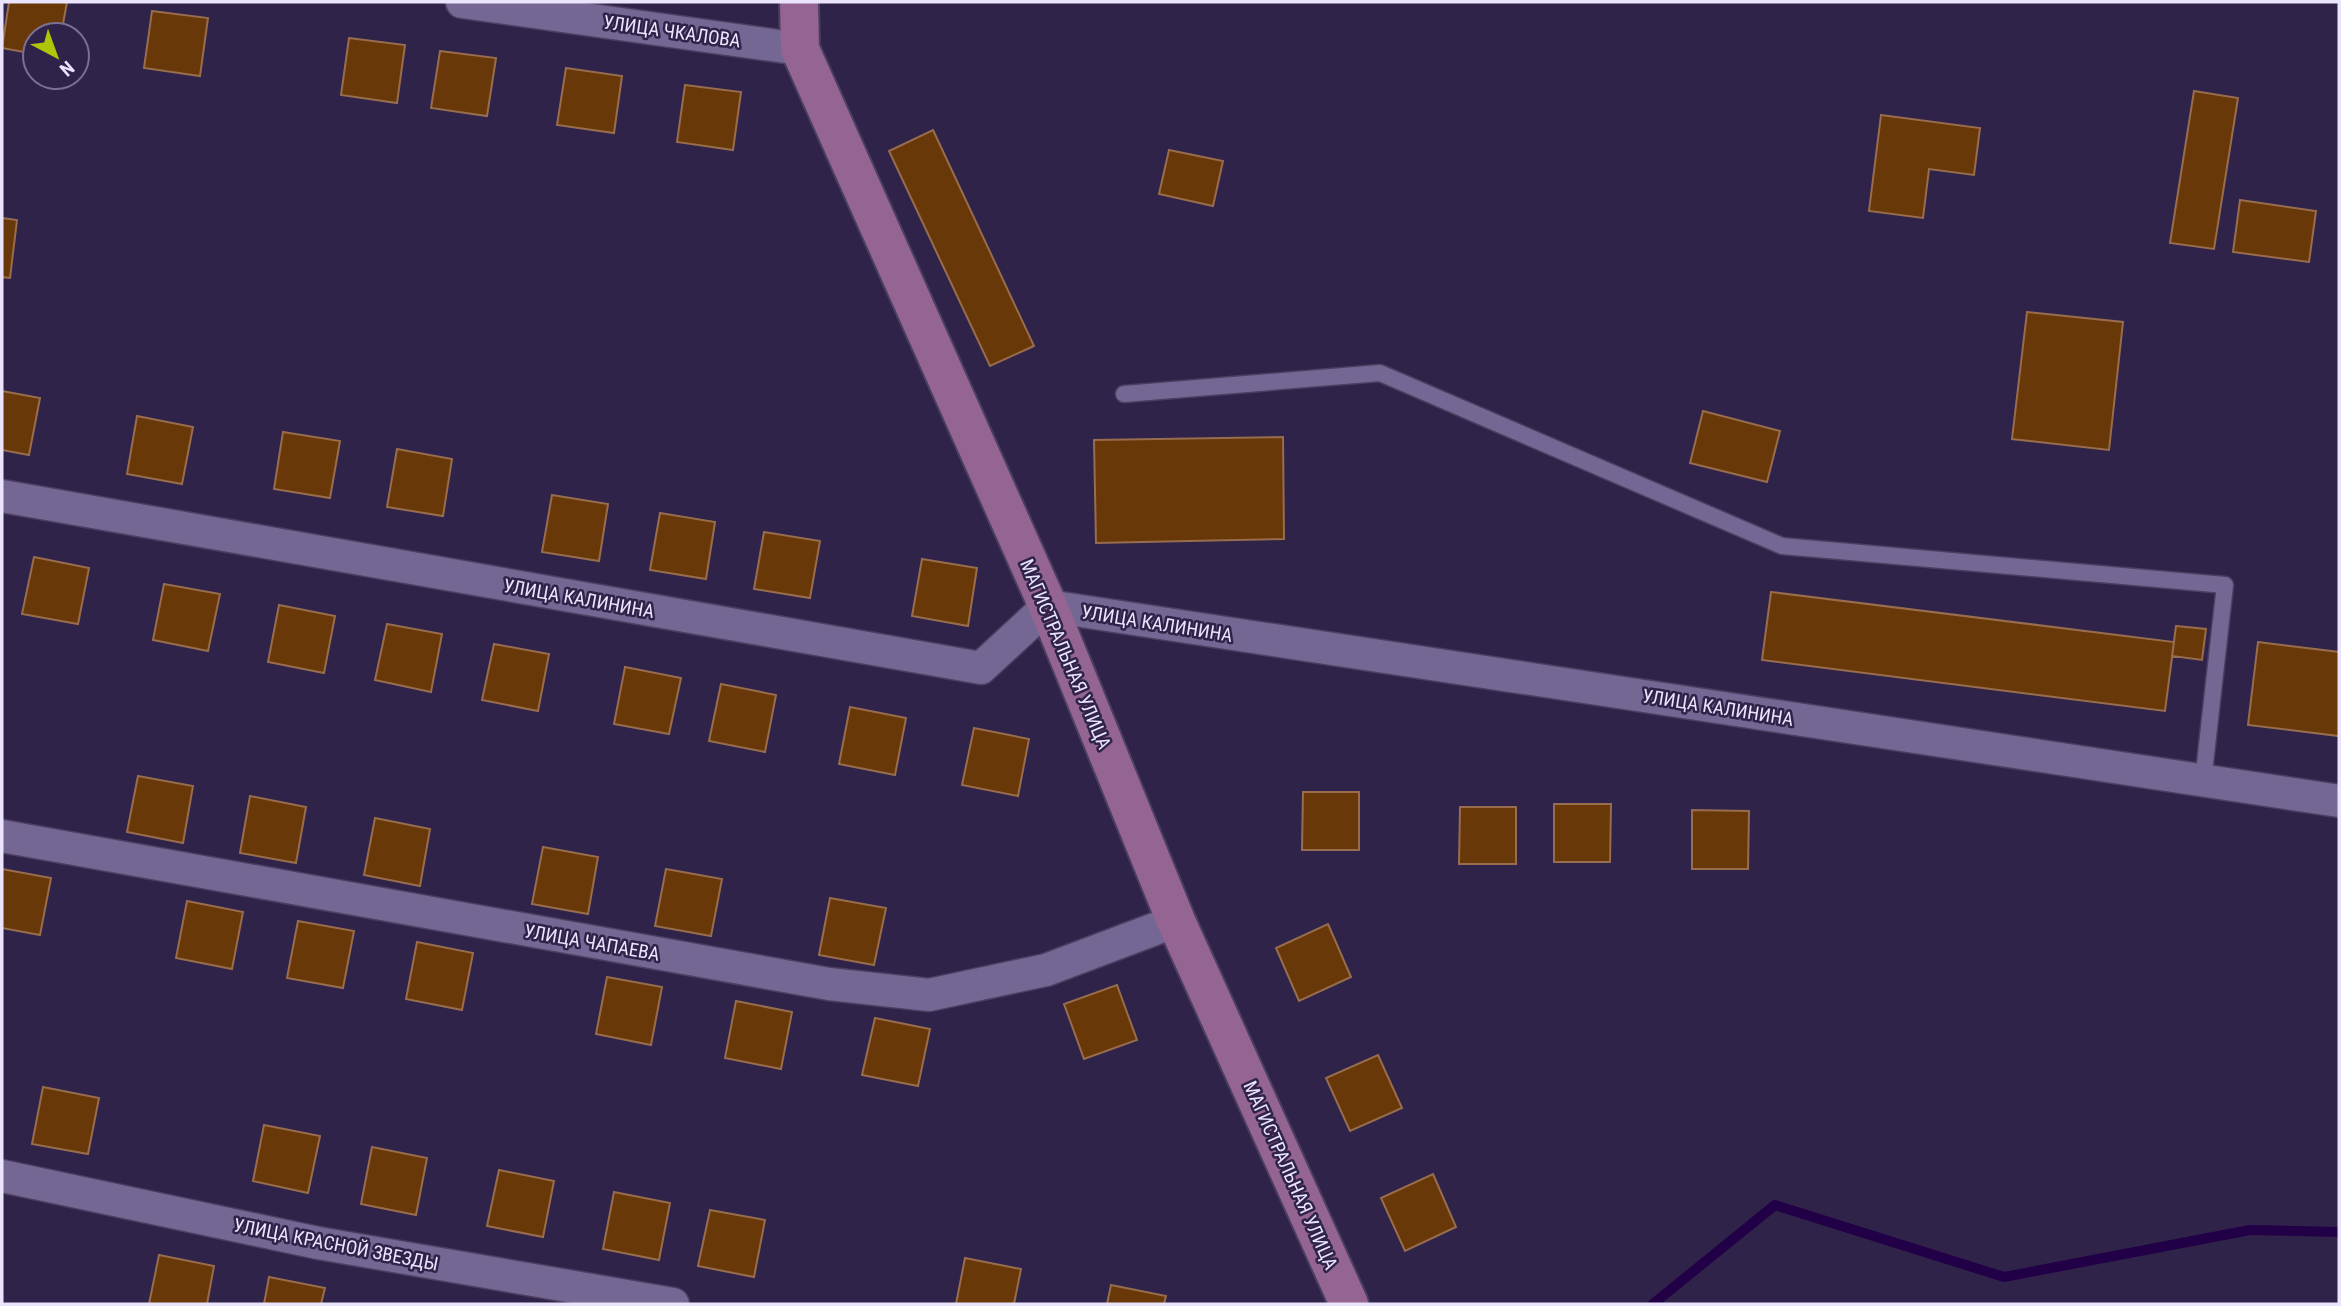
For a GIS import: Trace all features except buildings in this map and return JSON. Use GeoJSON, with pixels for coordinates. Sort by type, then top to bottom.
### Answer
{"type":"FeatureCollection","features":[{"type":"Feature","properties":{"kind":"street","name":"УЛИЦА ЧКАЛОВА"},"geometry":{"type":"LineString","coordinates":[[462,2],[800,49]]}},
{"type":"Feature","properties":{"kind":"street","name":"МАГИСТРАЛЬНАЯ УЛИЦА"},"geometry":{"type":"LineString","coordinates":[[799,2],[800,49],[1048,606],[1176,921],[1349,1304]]}},
{"type":"Feature","properties":{"kind":"street","name":"УЛИЦА КАЛИНИНА"},"geometry":{"type":"LineString","coordinates":[[2,496],[981,668],[1048,606],[2339,801]]}},
{"type":"Feature","properties":{"kind":"street","name":"УЛИЦА ЧАПАЕВА"},"geometry":{"type":"LineString","coordinates":[[2,836],[829,984],[929,995],[1046,970],[1176,921]]}},
{"type":"Feature","properties":{"kind":"street","name":"УЛИЦА КРАСНОЙ ЗВЕЗДЫ"},"geometry":{"type":"LineString","coordinates":[[2,1176],[318,1243],[673,1304]]}},
{"type":"Feature","properties":{"kind":"lane"},"geometry":{"type":"LineString","coordinates":[[1124,394],[1380,373],[1782,546],[2225,585],[2203,781]]}},
{"type":"Feature","properties":{"kind":"waterway"},"geometry":{"type":"LineString","coordinates":[[1653,1304],[1775,1205],[2004,1277],[2250,1230],[2339,1232]]}}]}
